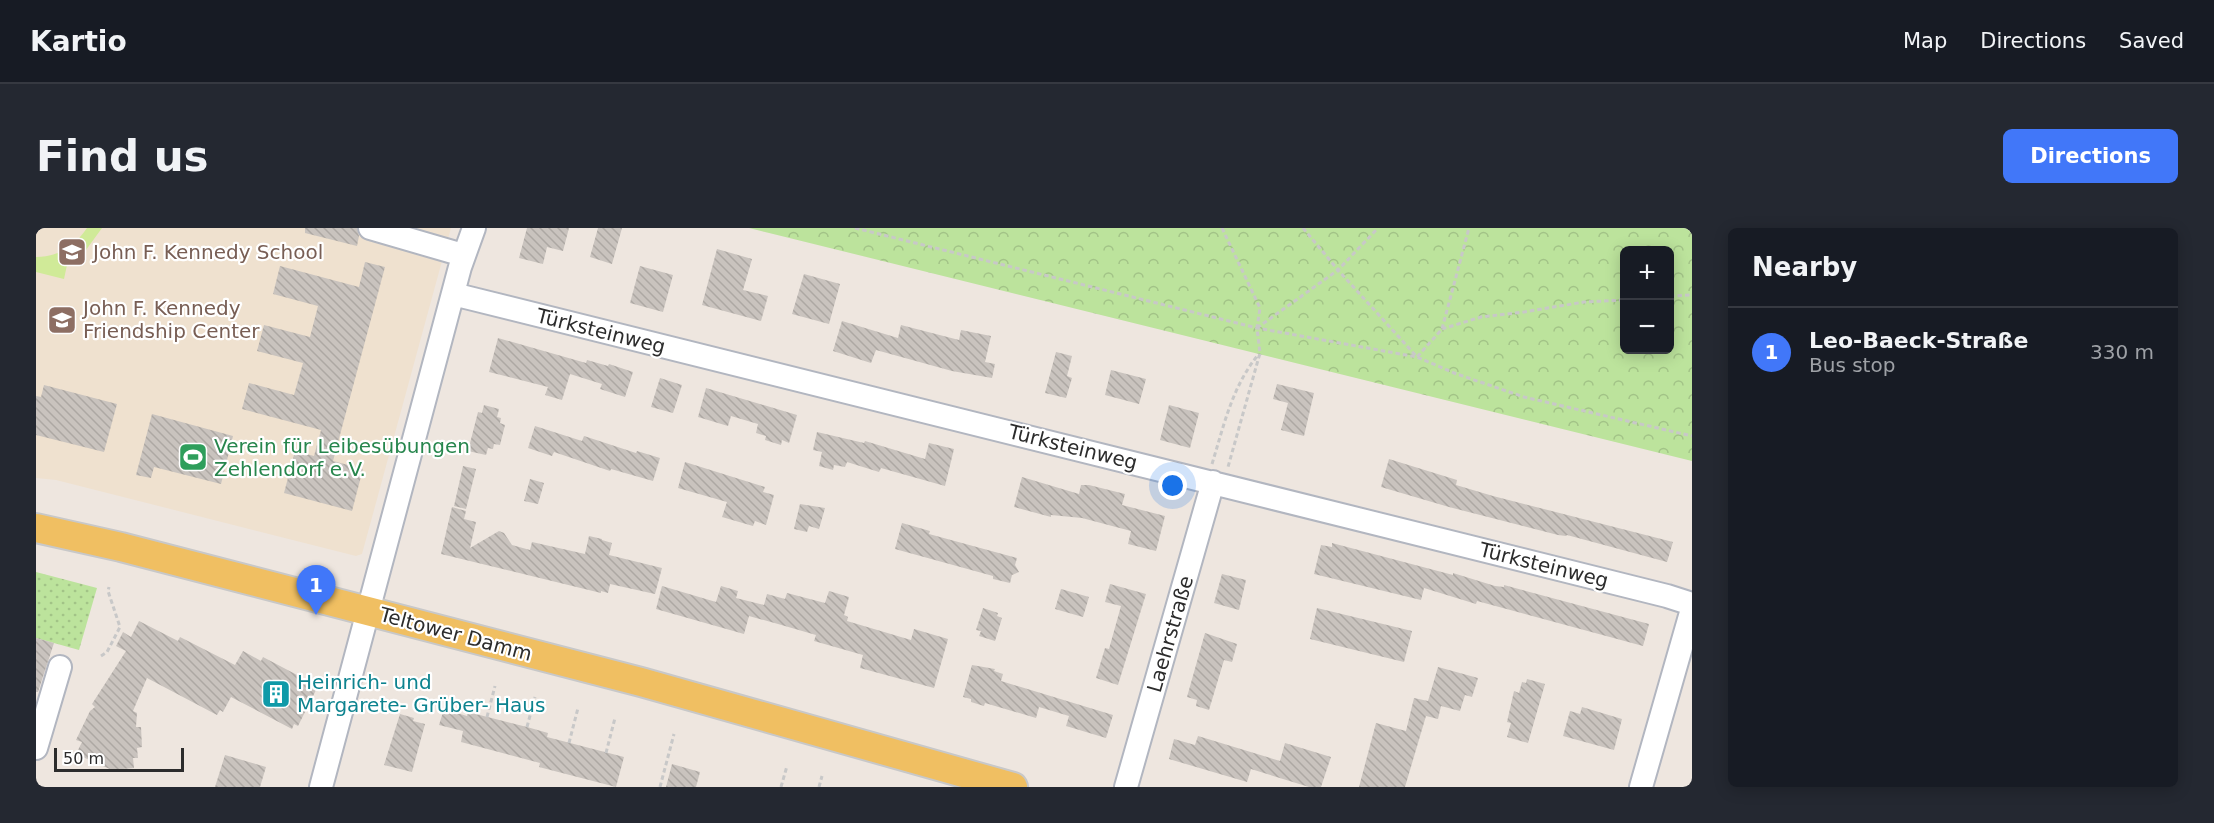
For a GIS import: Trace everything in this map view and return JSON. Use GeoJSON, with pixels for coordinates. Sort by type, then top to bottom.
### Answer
{"type":"FeatureCollection","features":[{"type":"Feature","properties":{"kind":"main road","name":"Teltower Damm"},"geometry":{"type":"LineString","coordinates":[[36,528],[121,547],[717,703],[1013,787]]}},
{"type":"Feature","properties":{"kind":"street"},"geometry":{"type":"LineString","coordinates":[[370,228],[463,255]]}},
{"type":"Feature","properties":{"kind":"street"},"geometry":{"type":"LineString","coordinates":[[321,787],[463,255],[474,228]]}},
{"type":"Feature","properties":{"kind":"street","name":"Türksteinweg"},"geometry":{"type":"LineString","coordinates":[[453,294],[1217,474],[1667,596],[1692,607],[1641,787]]}},
{"type":"Feature","properties":{"kind":"street","name":"Laehrstraße"},"geometry":{"type":"LineString","coordinates":[[1126,787],[1217,474]]}},
{"type":"Feature","properties":{"kind":"street"},"geometry":{"type":"LineString","coordinates":[[36,748],[60,667]]}},
{"type":"Feature","properties":{"kind":"path"},"geometry":{"type":"LineString","coordinates":[[855,228],[1257,328],[1417,357],[1454,373],[1524,397],[1692,436]]}},
{"type":"Feature","properties":{"kind":"path"},"geometry":{"type":"LineString","coordinates":[[1217,474],[1260,352],[1257,328],[1260,308],[1222,228]]}},
{"type":"Feature","properties":{"kind":"path"},"geometry":{"type":"LineString","coordinates":[[1303,228],[1417,357]]}},
{"type":"Feature","properties":{"kind":"path"},"geometry":{"type":"LineString","coordinates":[[1257,328],[1338,270],[1378,228]]}},
{"type":"Feature","properties":{"kind":"path"},"geometry":{"type":"LineString","coordinates":[[1464,228],[1468,233]]}},
{"type":"Feature","properties":{"kind":"path"},"geometry":{"type":"LineString","coordinates":[[1417,357],[1442,329],[1469,228]]}},
{"type":"Feature","properties":{"kind":"path"},"geometry":{"type":"LineString","coordinates":[[1674,296],[1692,295]]}},
{"type":"Feature","properties":{"kind":"path"},"geometry":{"type":"LineString","coordinates":[[1442,329],[1481,317],[1584,302],[1620,300]]}},
{"type":"Feature","properties":{"kind":"path"},"geometry":{"type":"LineString","coordinates":[[1217,474],[1233,395],[1246,369],[1260,352]]}},
{"type":"Feature","properties":{"kind":"path"},"geometry":{"type":"LineString","coordinates":[[101,656],[107,652],[120,627],[108,591],[109,587]]}},
{"type":"Feature","properties":{"kind":"path"},"geometry":{"type":"LineString","coordinates":[[487,717],[495,686]]}},
{"type":"Feature","properties":{"kind":"path"},"geometry":{"type":"LineString","coordinates":[[527,727],[535,697]]}},
{"type":"Feature","properties":{"kind":"path"},"geometry":{"type":"LineString","coordinates":[[569,743],[578,708]]}},
{"type":"Feature","properties":{"kind":"path"},"geometry":{"type":"LineString","coordinates":[[606,753],[615,718]]}},
{"type":"Feature","properties":{"kind":"path"},"geometry":{"type":"LineString","coordinates":[[660,787],[674,734]]}},
{"type":"Feature","properties":{"kind":"path"},"geometry":{"type":"LineString","coordinates":[[781,787],[787,766]]}},
{"type":"Feature","properties":{"kind":"path"},"geometry":{"type":"LineString","coordinates":[[819,787],[822,776]]}},
{"type":"Feature","properties":{"kind":"path"},"geometry":{"type":"LineString","coordinates":[[661,781],[667,782]]}},
{"type":"Feature","properties":{"kind":"shaded area"},"geometry":{"type":"Polygon","coordinates":[[[36,228],[451,228],[362,554],[356,556],[56,480],[36,478],[36,228]]]}},
{"type":"Feature","properties":{"kind":"green space"},"geometry":{"type":"Polygon","coordinates":[[[87,228],[102,228],[86,250],[67,265],[64,279],[36,272],[36,257],[59,253],[77,240],[87,228]]]}},
{"type":"Feature","properties":{"kind":"green space"},"geometry":{"type":"Polygon","coordinates":[[[749,228],[1692,228],[1692,461],[749,228]]]}},
{"type":"Feature","properties":{"kind":"green space"},"geometry":{"type":"Polygon","coordinates":[[[36,572],[97,588],[79,650],[36,638],[36,572]]]}},
{"type":"Feature","properties":{"kind":"building"},"geometry":{"type":"Polygon","coordinates":[[[305,228],[357,228],[359,236],[357,246],[305,233],[305,228]]]}},
{"type":"Feature","properties":{"kind":"building"},"geometry":{"type":"Polygon","coordinates":[[[527,228],[569,228],[563,251],[547,247],[543,264],[519,258],[527,228]]]}},
{"type":"Feature","properties":{"kind":"building"},"geometry":{"type":"Polygon","coordinates":[[[598,228],[622,228],[612,264],[590,257],[598,228]]]}},
{"type":"Feature","properties":{"kind":"building"},"geometry":{"type":"Polygon","coordinates":[[[717,249],[752,259],[743,290],[768,296],[761,321],[702,305],[717,249]]]}},
{"type":"Feature","properties":{"kind":"building"},"geometry":{"type":"Polygon","coordinates":[[[365,262],[385,267],[333,461],[363,469],[352,511],[284,493],[295,451],[314,456],[321,430],[242,409],[249,383],[294,395],[303,363],[257,351],[264,325],[310,337],[318,306],[273,294],[280,266],[359,287],[365,262]]]}},
{"type":"Feature","properties":{"kind":"building"},"geometry":{"type":"Polygon","coordinates":[[[640,266],[673,275],[663,312],[630,303],[640,266]]]}},
{"type":"Feature","properties":{"kind":"building"},"geometry":{"type":"Polygon","coordinates":[[[804,274],[840,284],[829,324],[792,314],[804,274]]]}},
{"type":"Feature","properties":{"kind":"building"},"geometry":{"type":"Polygon","coordinates":[[[842,321],[898,338],[901,325],[959,340],[961,330],[991,336],[985,362],[995,364],[992,378],[952,371],[876,350],[871,363],[833,351],[842,321]]]}},
{"type":"Feature","properties":{"kind":"building"},"geometry":{"type":"Polygon","coordinates":[[[498,338],[586,363],[587,360],[608,366],[609,364],[633,372],[625,397],[600,389],[602,384],[570,374],[562,400],[545,395],[548,387],[489,372],[498,338]]]}},
{"type":"Feature","properties":{"kind":"building"},"geometry":{"type":"Polygon","coordinates":[[[1056,352],[1072,356],[1067,376],[1072,378],[1066,398],[1045,393],[1056,352]]]}},
{"type":"Feature","properties":{"kind":"building"},"geometry":{"type":"Polygon","coordinates":[[[1111,370],[1146,379],[1139,404],[1105,395],[1111,370]]]}},
{"type":"Feature","properties":{"kind":"building"},"geometry":{"type":"Polygon","coordinates":[[[660,378],[682,385],[673,413],[651,407],[660,378]]]}},
{"type":"Feature","properties":{"kind":"building"},"geometry":{"type":"Polygon","coordinates":[[[1277,384],[1314,393],[1304,436],[1281,430],[1288,403],[1273,399],[1277,384]]]}},
{"type":"Feature","properties":{"kind":"building"},"geometry":{"type":"Polygon","coordinates":[[[44,385],[117,404],[104,452],[36,435],[36,396],[41,397],[44,385]]]}},
{"type":"Feature","properties":{"kind":"building"},"geometry":{"type":"Polygon","coordinates":[[[706,388],[797,415],[789,443],[782,440],[781,445],[765,440],[766,436],[756,433],[758,424],[731,416],[728,426],[698,417],[706,388]]]}},
{"type":"Feature","properties":{"kind":"building"},"geometry":{"type":"Polygon","coordinates":[[[484,405],[499,409],[497,417],[501,418],[500,423],[505,425],[500,445],[494,444],[493,449],[488,448],[486,455],[468,451],[478,412],[482,413],[484,405]]]}},
{"type":"Feature","properties":{"kind":"building"},"geometry":{"type":"Polygon","coordinates":[[[1169,405],[1199,413],[1190,448],[1160,440],[1169,405]]]}},
{"type":"Feature","properties":{"kind":"building"},"geometry":{"type":"Polygon","coordinates":[[[152,414],[233,436],[221,484],[154,467],[151,478],[136,475],[152,414]]]}},
{"type":"Feature","properties":{"kind":"building"},"geometry":{"type":"Polygon","coordinates":[[[535,426],[582,441],[584,436],[636,453],[637,451],[660,458],[653,481],[611,469],[610,471],[554,452],[552,456],[528,448],[535,426]]]}},
{"type":"Feature","properties":{"kind":"building"},"geometry":{"type":"Polygon","coordinates":[[[817,432],[864,443],[865,441],[925,459],[929,443],[954,449],[945,486],[881,468],[879,472],[847,462],[845,467],[834,465],[833,470],[819,466],[822,452],[813,450],[817,432]]]}},
{"type":"Feature","properties":{"kind":"building"},"geometry":{"type":"Polygon","coordinates":[[[1389,459],[1457,480],[1456,485],[1493,496],[1673,542],[1667,562],[1449,507],[1381,487],[1389,459]]]}},
{"type":"Feature","properties":{"kind":"building"},"geometry":{"type":"Polygon","coordinates":[[[685,462],[765,487],[763,492],[774,495],[766,525],[755,521],[753,526],[722,517],[727,502],[678,488],[685,462]]]}},
{"type":"Feature","properties":{"kind":"building"},"geometry":{"type":"Polygon","coordinates":[[[463,466],[476,469],[466,509],[454,506],[463,466]]]}},
{"type":"Feature","properties":{"kind":"building"},"geometry":{"type":"Polygon","coordinates":[[[1022,477],[1079,494],[1081,485],[1089,485],[1125,494],[1122,505],[1165,516],[1156,551],[1128,544],[1131,531],[1082,518],[1051,515],[1051,517],[1014,507],[1022,477]]]}},
{"type":"Feature","properties":{"kind":"building"},"geometry":{"type":"Polygon","coordinates":[[[530,479],[544,483],[538,504],[524,501],[530,479]]]}},
{"type":"Feature","properties":{"kind":"building"},"geometry":{"type":"Polygon","coordinates":[[[800,504],[825,508],[819,529],[809,526],[807,532],[794,529],[800,504]]]}},
{"type":"Feature","properties":{"kind":"building"},"geometry":{"type":"Polygon","coordinates":[[[452,507],[466,511],[464,519],[476,522],[470,548],[499,531],[504,533],[512,545],[530,550],[532,542],[585,554],[589,536],[602,539],[612,543],[609,555],[662,568],[655,594],[610,584],[608,593],[601,591],[601,593],[441,554],[452,507]]]}},
{"type":"Feature","properties":{"kind":"building"},"geometry":{"type":"Polygon","coordinates":[[[902,523],[930,531],[929,534],[1017,558],[1015,565],[1019,572],[1012,575],[1010,583],[993,579],[993,576],[895,549],[902,523]]]}},
{"type":"Feature","properties":{"kind":"building"},"geometry":{"type":"Polygon","coordinates":[[[1332,543],[1453,575],[1453,573],[1495,586],[1504,587],[1504,585],[1649,624],[1643,646],[1477,601],[1476,604],[1424,588],[1421,600],[1314,574],[1321,545],[1332,547],[1332,543]]]}},
{"type":"Feature","properties":{"kind":"building"},"geometry":{"type":"Polygon","coordinates":[[[1222,574],[1246,580],[1239,610],[1214,603],[1222,574]]]}},
{"type":"Feature","properties":{"kind":"building"},"geometry":{"type":"Polygon","coordinates":[[[1110,584],[1146,594],[1118,685],[1096,678],[1105,648],[1109,649],[1121,606],[1105,602],[1110,584]]]}},
{"type":"Feature","properties":{"kind":"building"},"geometry":{"type":"Polygon","coordinates":[[[662,586],[716,602],[721,586],[738,591],[736,598],[764,605],[767,594],[785,599],[787,593],[825,603],[829,591],[849,597],[844,615],[848,617],[847,621],[911,640],[914,629],[948,639],[934,688],[860,668],[863,655],[814,641],[816,635],[778,624],[749,616],[744,634],[656,609],[662,586]]]}},
{"type":"Feature","properties":{"kind":"building"},"geometry":{"type":"Polygon","coordinates":[[[1061,589],[1089,597],[1083,617],[1055,609],[1061,589]]]}},
{"type":"Feature","properties":{"kind":"building"},"geometry":{"type":"Polygon","coordinates":[[[983,608],[998,613],[997,616],[1002,618],[995,641],[979,636],[981,631],[976,630],[983,608]]]}},
{"type":"Feature","properties":{"kind":"building"},"geometry":{"type":"Polygon","coordinates":[[[1317,608],[1412,631],[1404,662],[1310,639],[1317,608]]]}},
{"type":"Feature","properties":{"kind":"building","name":"Heinrich- und Margarete- Grüber- Haus"},"geometry":{"type":"Polygon","coordinates":[[[139,621],[178,641],[180,637],[235,665],[243,651],[261,661],[263,657],[316,685],[313,688],[316,690],[298,726],[294,724],[292,729],[231,697],[223,712],[220,710],[217,715],[147,678],[133,711],[137,713],[136,727],[141,727],[142,747],[137,748],[138,758],[133,758],[134,768],[112,770],[76,754],[82,742],[76,740],[90,711],[95,707],[92,704],[126,651],[116,646],[123,632],[131,637],[139,621]]]}},
{"type":"Feature","properties":{"kind":"building"},"geometry":{"type":"Polygon","coordinates":[[[1205,633],[1237,644],[1232,662],[1224,660],[1209,710],[1196,706],[1197,700],[1187,697],[1205,633]]]}},
{"type":"Feature","properties":{"kind":"building"},"geometry":{"type":"Polygon","coordinates":[[[36,638],[54,643],[38,692],[36,692],[36,638]]]}},
{"type":"Feature","properties":{"kind":"building"},"geometry":{"type":"Polygon","coordinates":[[[972,665],[995,669],[994,671],[1003,674],[1001,681],[1113,715],[1106,738],[1066,726],[1069,716],[1039,707],[1036,718],[985,703],[984,706],[971,702],[971,699],[963,697],[972,665]]]}},
{"type":"Feature","properties":{"kind":"building"},"geometry":{"type":"Polygon","coordinates":[[[1438,667],[1478,678],[1472,697],[1465,695],[1460,711],[1441,706],[1438,719],[1426,716],[1405,787],[1359,787],[1376,723],[1406,731],[1414,698],[1428,701],[1438,667]]]}},
{"type":"Feature","properties":{"kind":"building"},"geometry":{"type":"Polygon","coordinates":[[[1527,679],[1545,684],[1528,743],[1507,737],[1511,723],[1507,722],[1514,691],[1519,693],[1522,682],[1526,683],[1527,679]]]}},
{"type":"Feature","properties":{"kind":"building"},"geometry":{"type":"Polygon","coordinates":[[[1582,707],[1622,719],[1614,750],[1563,736],[1570,711],[1580,714],[1582,707]]]}},
{"type":"Feature","properties":{"kind":"building"},"geometry":{"type":"Polygon","coordinates":[[[444,709],[467,716],[468,712],[527,727],[548,733],[547,737],[624,757],[616,787],[539,767],[540,763],[461,742],[463,731],[439,725],[444,709]]]}},
{"type":"Feature","properties":{"kind":"building"},"geometry":{"type":"Polygon","coordinates":[[[400,714],[425,724],[412,772],[384,765],[400,714]]]}},
{"type":"Feature","properties":{"kind":"building"},"geometry":{"type":"Polygon","coordinates":[[[1198,736],[1280,761],[1285,743],[1331,757],[1321,787],[1309,787],[1251,769],[1247,782],[1169,759],[1174,739],[1195,745],[1198,736]]]}},
{"type":"Feature","properties":{"kind":"building"},"geometry":{"type":"Polygon","coordinates":[[[225,755],[266,767],[260,787],[215,787],[225,755]]]}},
{"type":"Feature","properties":{"kind":"building"},"geometry":{"type":"Polygon","coordinates":[[[672,764],[700,772],[696,787],[666,787],[672,764]]]}},
{"type":"Feature","properties":{"kind":"place","name":"John F. Kennedy School"},"geometry":{"type":"Point","coordinates":[72,252]}},
{"type":"Feature","properties":{"kind":"place","name":"John F. Kennedy Friendship Center"},"geometry":{"type":"Point","coordinates":[62,320]}},
{"type":"Feature","properties":{"kind":"place","name":"Verein für Leibesübungen Zehlendorf e.V."},"geometry":{"type":"Point","coordinates":[193,457]}},
{"type":"Feature","properties":{"kind":"place","name":"Leo-Baeck-Straße"},"geometry":{"type":"Point","coordinates":[316,615]}},
{"type":"Feature","properties":{"kind":"place","name":"Heinrich- und Margarete- Grüber- Haus"},"geometry":{"type":"Point","coordinates":[276,694]}}]}
